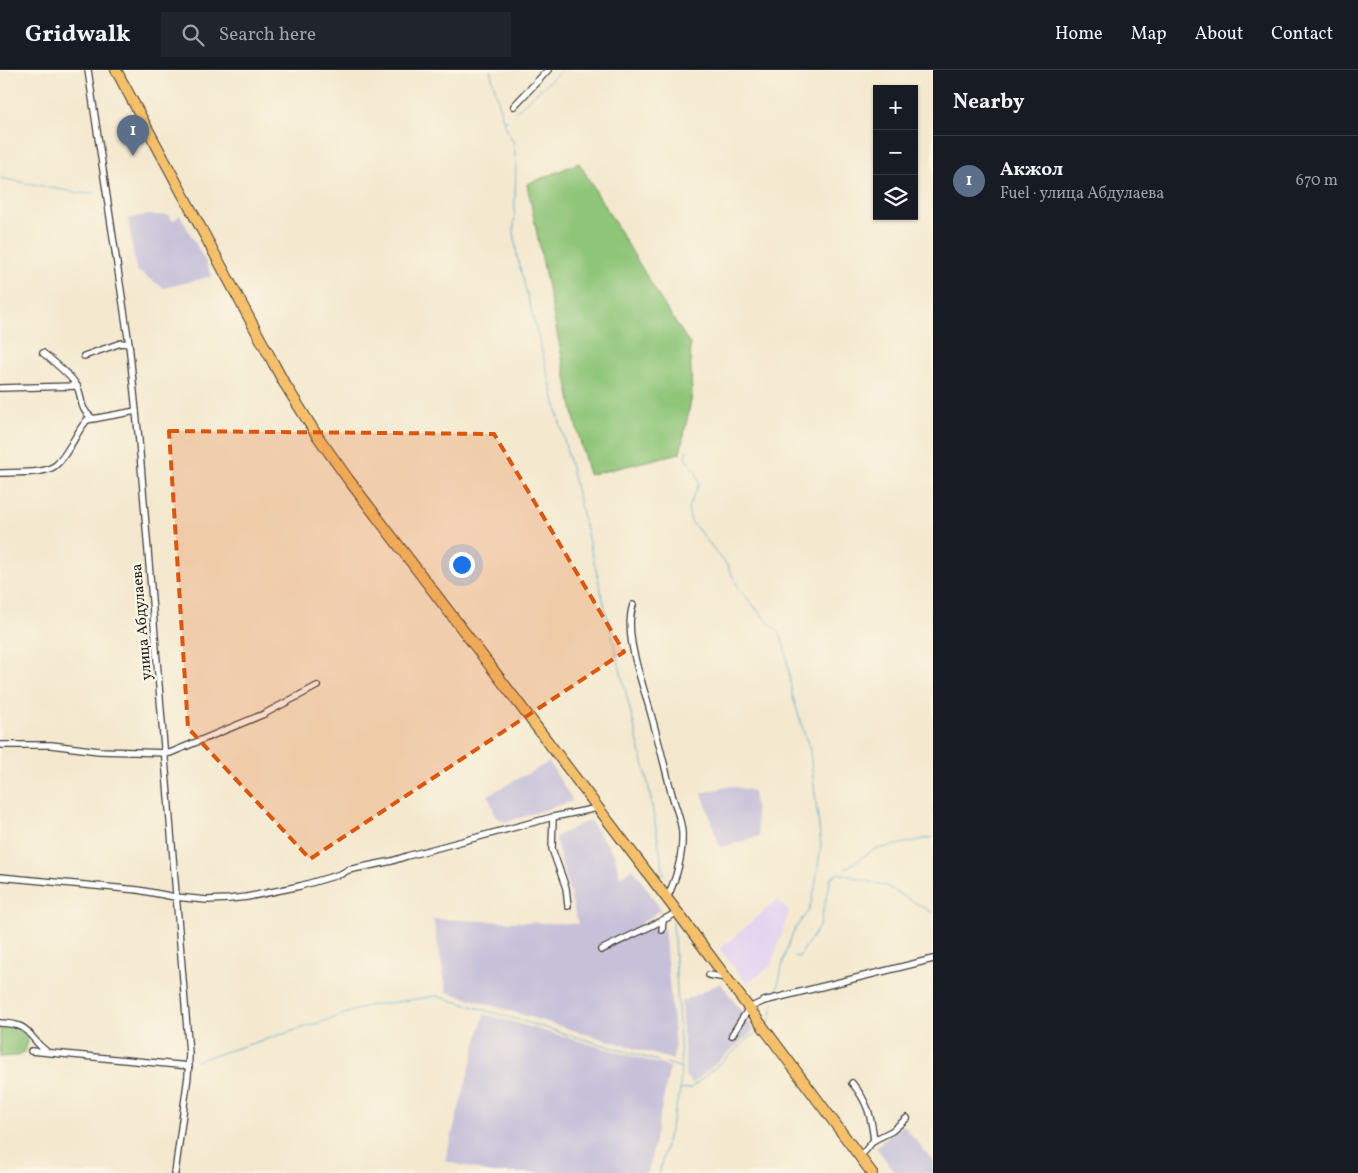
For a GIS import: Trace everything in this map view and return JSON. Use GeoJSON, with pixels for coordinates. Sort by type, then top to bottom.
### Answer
{"type":"FeatureCollection","features":[{"type":"Feature","properties":{"kind":"highway"},"geometry":{"type":"LineString","coordinates":[[116,70],[272,361],[311,427],[353,486],[678,912],[872,1173]]}},
{"type":"Feature","properties":{"kind":"street","name":"улица Абдулаева"},"geometry":{"type":"LineString","coordinates":[[88,70],[129,344],[136,410],[189,1066],[175,1173]]}},
{"type":"Feature","properties":{"kind":"street"},"geometry":{"type":"LineString","coordinates":[[89,78],[92,70]]}},
{"type":"Feature","properties":{"kind":"street"},"geometry":{"type":"LineString","coordinates":[[514,106],[548,70]]}},
{"type":"Feature","properties":{"kind":"street"},"geometry":{"type":"LineString","coordinates":[[84,356],[121,343],[129,344]]}},
{"type":"Feature","properties":{"kind":"street"},"geometry":{"type":"LineString","coordinates":[[43,353],[69,376],[77,386],[81,406],[86,414],[92,418]]}},
{"type":"Feature","properties":{"kind":"street"},"geometry":{"type":"LineString","coordinates":[[0,388],[77,386]]}},
{"type":"Feature","properties":{"kind":"street"},"geometry":{"type":"LineString","coordinates":[[0,473],[54,468],[61,460],[82,425],[92,418],[136,410]]}},
{"type":"Feature","properties":{"kind":"street"},"geometry":{"type":"LineString","coordinates":[[633,605],[629,616],[634,658],[656,727],[671,793],[682,830],[681,860],[667,898]]}},
{"type":"Feature","properties":{"kind":"street"},"geometry":{"type":"LineString","coordinates":[[0,745],[51,745],[99,751],[164,754],[175,752],[264,714],[317,686]]}},
{"type":"Feature","properties":{"kind":"street"},"geometry":{"type":"LineString","coordinates":[[0,877],[49,879],[138,890],[175,897],[207,900],[229,899],[300,886],[341,874],[348,870],[392,861],[553,817],[598,808]]}},
{"type":"Feature","properties":{"kind":"street"},"geometry":{"type":"LineString","coordinates":[[553,817],[552,849],[566,888],[568,906]]}},
{"type":"Feature","properties":{"kind":"street"},"geometry":{"type":"LineString","coordinates":[[601,950],[678,912]]}},
{"type":"Feature","properties":{"kind":"street"},"geometry":{"type":"LineString","coordinates":[[662,930],[663,921]]}},
{"type":"Feature","properties":{"kind":"street"},"geometry":{"type":"LineString","coordinates":[[732,1035],[749,1008],[769,999],[933,960]]}},
{"type":"Feature","properties":{"kind":"street"},"geometry":{"type":"LineString","coordinates":[[709,974],[726,978]]}},
{"type":"Feature","properties":{"kind":"street"},"geometry":{"type":"LineString","coordinates":[[0,1022],[14,1023],[24,1028],[48,1052]]}},
{"type":"Feature","properties":{"kind":"street"},"geometry":{"type":"LineString","coordinates":[[31,1051],[189,1066]]}},
{"type":"Feature","properties":{"kind":"street"},"geometry":{"type":"LineString","coordinates":[[852,1083],[862,1096],[868,1110],[874,1140]]}},
{"type":"Feature","properties":{"kind":"street"},"geometry":{"type":"LineString","coordinates":[[860,1157],[874,1140],[892,1131],[907,1118]]}},
{"type":"Feature","properties":{"kind":"highlighted area"},"geometry":{"type":"Polygon","coordinates":[[[169,431],[494,434],[624,652],[310,859],[188,728],[169,431]]]}},
{"type":"Feature","properties":{"kind":"shaded area"},"geometry":{"type":"Polygon","coordinates":[[[146,215],[169,215],[173,221],[180,215],[213,276],[164,288],[136,270],[128,219],[146,215]]]}},
{"type":"Feature","properties":{"kind":"shaded area"},"geometry":{"type":"Polygon","coordinates":[[[549,762],[573,801],[506,822],[496,817],[488,795],[549,762]]]}},
{"type":"Feature","properties":{"kind":"shaded area"},"geometry":{"type":"Polygon","coordinates":[[[731,786],[753,791],[759,836],[720,848],[702,793],[731,786]]]}},
{"type":"Feature","properties":{"kind":"shaded area"},"geometry":{"type":"Polygon","coordinates":[[[589,820],[615,855],[620,877],[633,868],[661,910],[637,926],[664,928],[675,1044],[673,1060],[447,992],[433,919],[578,924],[555,837],[589,820]]]}},
{"type":"Feature","properties":{"kind":"shaded area"},"geometry":{"type":"Polygon","coordinates":[[[777,900],[789,911],[771,966],[746,983],[720,949],[777,900]]]}},
{"type":"Feature","properties":{"kind":"shaded area"},"geometry":{"type":"Polygon","coordinates":[[[721,983],[754,1030],[693,1083],[685,1076],[681,1002],[721,983]]]}},
{"type":"Feature","properties":{"kind":"shaded area"},"geometry":{"type":"Polygon","coordinates":[[[484,1014],[670,1067],[648,1173],[491,1173],[445,1161],[484,1014]]]}},
{"type":"Feature","properties":{"kind":"shaded area"},"geometry":{"type":"Polygon","coordinates":[[[903,1125],[933,1161],[933,1173],[895,1173],[876,1147],[903,1125]]]}},
{"type":"Feature","properties":{"kind":"green space"},"geometry":{"type":"Polygon","coordinates":[[[579,163],[664,305],[690,344],[692,396],[680,453],[589,475],[574,417],[527,184],[579,163]]]}},
{"type":"Feature","properties":{"kind":"green space"},"geometry":{"type":"Polygon","coordinates":[[[0,1026],[18,1028],[27,1037],[26,1051],[16,1056],[0,1057],[0,1026]]]}},
{"type":"Feature","properties":{"kind":"waterway"},"geometry":{"type":"LineString","coordinates":[[490,70],[504,123],[514,144],[516,165],[514,232],[517,256],[551,386],[648,783],[664,875]]}},
{"type":"Feature","properties":{"kind":"waterway"},"geometry":{"type":"LineString","coordinates":[[515,112],[562,70]]}},
{"type":"Feature","properties":{"kind":"waterway"},"geometry":{"type":"LineString","coordinates":[[504,122],[508,119]]}},
{"type":"Feature","properties":{"kind":"waterway"},"geometry":{"type":"LineString","coordinates":[[0,178],[80,193],[95,193]]}},
{"type":"Feature","properties":{"kind":"waterway"},"geometry":{"type":"LineString","coordinates":[[687,450],[685,458],[696,471],[699,484],[688,508],[691,521],[727,565],[740,590],[780,633],[786,654],[792,694],[810,751],[821,845],[815,888],[809,910],[794,930],[785,954],[776,994]]}},
{"type":"Feature","properties":{"kind":"waterway"},"geometry":{"type":"LineString","coordinates":[[845,869],[873,850],[933,837]]}},
{"type":"Feature","properties":{"kind":"waterway"},"geometry":{"type":"LineString","coordinates":[[795,956],[799,957],[820,925],[831,877],[839,873],[886,886],[933,913]]}},
{"type":"Feature","properties":{"kind":"waterway"},"geometry":{"type":"LineString","coordinates":[[659,1173],[680,1091],[681,1059],[673,921]]}},
{"type":"Feature","properties":{"kind":"waterway"},"geometry":{"type":"LineString","coordinates":[[195,1061],[322,1022],[367,1006],[437,996],[658,1061]]}},
{"type":"Feature","properties":{"kind":"waterway"},"geometry":{"type":"LineString","coordinates":[[767,1022],[770,1020],[774,1002]]}},
{"type":"Feature","properties":{"kind":"waterway"},"geometry":{"type":"LineString","coordinates":[[681,1090],[691,1088],[760,1029]]}},
{"type":"Feature","properties":{"kind":"waterway"},"geometry":{"type":"LineString","coordinates":[[666,1063],[680,1067]]}},
{"type":"Feature","properties":{"kind":"place","name":"Акжол"},"geometry":{"type":"Point","coordinates":[133,156]}}]}
